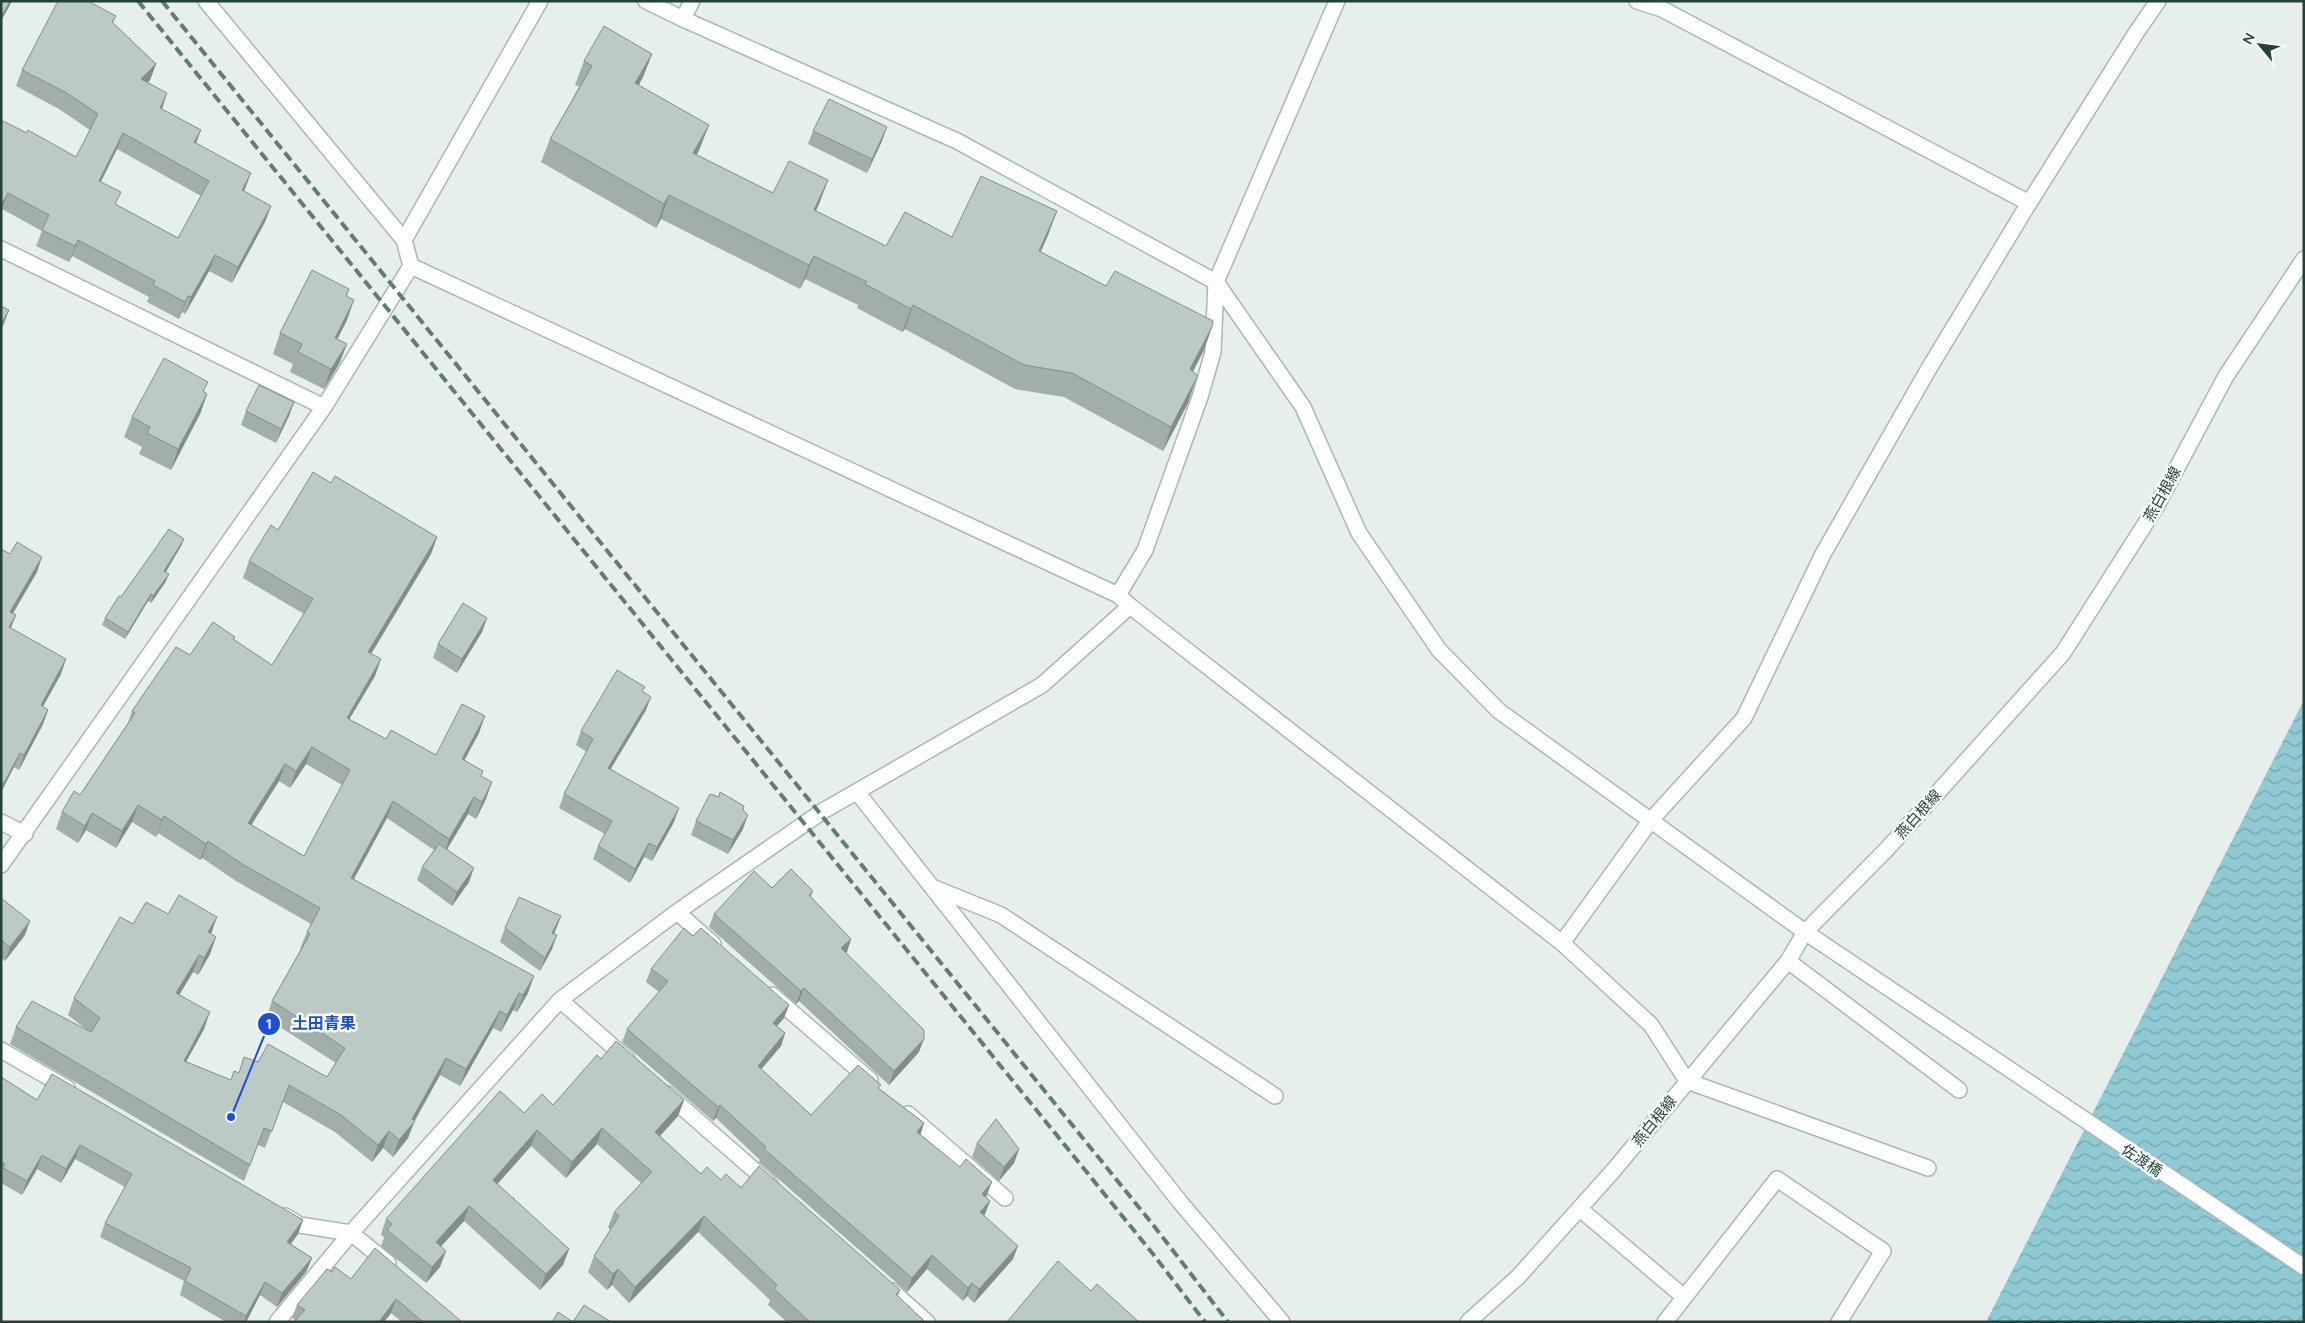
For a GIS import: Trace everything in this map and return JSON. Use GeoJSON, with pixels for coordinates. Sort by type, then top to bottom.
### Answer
{"type":"FeatureCollection","features":[{"type":"Feature","properties":{"kind":"street"},"geometry":{"type":"LineString","coordinates":[[1,865],[25,834],[324,407],[411,266],[404,240],[206,1]]}},
{"type":"Feature","properties":{"kind":"street"},"geometry":{"type":"LineString","coordinates":[[404,240],[540,1]]}},
{"type":"Feature","properties":{"kind":"street"},"geometry":{"type":"LineString","coordinates":[[646,1],[683,20],[957,141],[1216,282]]}},
{"type":"Feature","properties":{"kind":"street"},"geometry":{"type":"LineString","coordinates":[[683,20],[692,1]]}},
{"type":"Feature","properties":{"kind":"street"},"geometry":{"type":"LineString","coordinates":[[1118,595],[1145,550],[1200,397],[1213,352],[1216,282],[1337,1]]}},
{"type":"Feature","properties":{"kind":"street"},"geometry":{"type":"LineString","coordinates":[[1637,1],[1662,9],[2029,203]]}},
{"type":"Feature","properties":{"kind":"street"},"geometry":{"type":"LineString","coordinates":[[1562,943],[1651,820],[1744,718],[1823,554],[1928,370],[2029,203],[2158,1]]}},
{"type":"Feature","properties":{"kind":"street"},"geometry":{"type":"LineString","coordinates":[[1,249],[324,407]]}},
{"type":"Feature","properties":{"kind":"street","name":"燕白根線"},"geometry":{"type":"LineString","coordinates":[[1468,1322],[1518,1277],[1580,1209],[1788,961],[1805,932],[1886,849],[2064,653],[2156,507],[2226,376],[2304,259]]}},
{"type":"Feature","properties":{"kind":"street"},"geometry":{"type":"LineString","coordinates":[[411,266],[1118,595],[1562,943],[1651,1025],[1687,1080],[1928,1168]]}},
{"type":"Feature","properties":{"kind":"street","name":"佐渡橋"},"geometry":{"type":"LineString","coordinates":[[1216,282],[1303,407],[1359,532],[1438,650],[1500,711],[1805,932],[2304,1267]]}},
{"type":"Feature","properties":{"kind":"street"},"geometry":{"type":"LineString","coordinates":[[278,1322],[351,1233],[560,1000],[677,912],[823,811],[1042,685],[1130,606]]}},
{"type":"Feature","properties":{"kind":"street"},"geometry":{"type":"LineString","coordinates":[[857,792],[1180,1202],[1282,1322]]}},
{"type":"Feature","properties":{"kind":"street"},"geometry":{"type":"LineString","coordinates":[[1,822],[25,834]]}},
{"type":"Feature","properties":{"kind":"street"},"geometry":{"type":"LineString","coordinates":[[930,886],[1001,914],[1274,1096]]}},
{"type":"Feature","properties":{"kind":"street"},"geometry":{"type":"LineString","coordinates":[[677,912],[722,951]]}},
{"type":"Feature","properties":{"kind":"street"},"geometry":{"type":"LineString","coordinates":[[1788,961],[1959,1090]]}},
{"type":"Feature","properties":{"kind":"street"},"geometry":{"type":"LineString","coordinates":[[759,984],[878,1088]]}},
{"type":"Feature","properties":{"kind":"street"},"geometry":{"type":"LineString","coordinates":[[560,1000],[635,1066]]}},
{"type":"Feature","properties":{"kind":"street"},"geometry":{"type":"LineString","coordinates":[[1,1050],[78,1095]]}},
{"type":"Feature","properties":{"kind":"street"},"geometry":{"type":"LineString","coordinates":[[658,1086],[785,1197]]}},
{"type":"Feature","properties":{"kind":"street"},"geometry":{"type":"LineString","coordinates":[[901,1107],[1005,1198]]}},
{"type":"Feature","properties":{"kind":"street"},"geometry":{"type":"LineString","coordinates":[[1665,1322],[1777,1179],[1883,1251],[1839,1322]]}},
{"type":"Feature","properties":{"kind":"street"},"geometry":{"type":"LineString","coordinates":[[1580,1209],[1684,1297]]}},
{"type":"Feature","properties":{"kind":"street"},"geometry":{"type":"LineString","coordinates":[[274,1210],[300,1224],[351,1233],[396,1270]]}},
{"type":"Feature","properties":{"kind":"street"},"geometry":{"type":"LineString","coordinates":[[882,1282],[927,1322]]}},
{"type":"Feature","properties":{"kind":"water"},"geometry":{"type":"Polygon","coordinates":[[[2304,700],[2304,1322],[1986,1322],[2304,700]]]}},
{"type":"Feature","properties":{"kind":"building"},"geometry":{"type":"Polygon","coordinates":[[[1,1],[10,1],[1,17],[1,1]]]}},
{"type":"Feature","properties":{"kind":"building"},"geometry":{"type":"Polygon","coordinates":[[[58,1],[88,1],[116,16],[112,22],[156,64],[141,79],[167,93],[160,108],[201,130],[194,142],[251,173],[242,190],[271,206],[238,267],[215,255],[191,297],[188,296],[185,302],[153,285],[155,281],[78,240],[75,246],[42,230],[49,215],[8,193],[1,206],[1,120],[27,133],[28,130],[76,157],[98,114],[65,92],[22,70],[58,1]],[[123,133],[99,181],[121,192],[115,204],[178,238],[209,181],[123,133]]]}},
{"type":"Feature","properties":{"kind":"building"},"geometry":{"type":"Polygon","coordinates":[[[604,26],[652,54],[635,83],[709,125],[693,153],[773,193],[789,161],[828,180],[814,210],[886,246],[905,212],[952,237],[981,176],[1057,211],[1039,251],[1106,286],[1115,271],[1213,321],[1212,327],[1190,369],[1198,376],[1171,427],[1072,373],[1024,365],[913,305],[911,309],[865,284],[867,282],[814,256],[809,265],[669,195],[664,204],[550,139],[592,66],[584,61],[604,26]]]}},
{"type":"Feature","properties":{"kind":"building"},"geometry":{"type":"Polygon","coordinates":[[[829,99],[887,127],[872,159],[813,131],[829,99]]]}},
{"type":"Feature","properties":{"kind":"building"},"geometry":{"type":"Polygon","coordinates":[[[312,270],[349,289],[346,296],[354,300],[335,338],[347,344],[331,369],[298,352],[302,344],[280,333],[312,270]]]}},
{"type":"Feature","properties":{"kind":"building"},"geometry":{"type":"Polygon","coordinates":[[[1,306],[9,310],[1,324],[1,306]]]}},
{"type":"Feature","properties":{"kind":"building"},"geometry":{"type":"Polygon","coordinates":[[[164,358],[208,382],[203,391],[207,394],[178,449],[147,433],[150,427],[132,417],[164,358]]]}},
{"type":"Feature","properties":{"kind":"building"},"geometry":{"type":"Polygon","coordinates":[[[259,385],[294,402],[281,429],[246,411],[259,385]]]}},
{"type":"Feature","properties":{"kind":"building"},"geometry":{"type":"Polygon","coordinates":[[[313,472],[331,483],[335,476],[437,537],[368,652],[381,659],[347,718],[386,739],[391,730],[436,755],[462,704],[485,716],[462,759],[483,771],[481,776],[492,782],[482,802],[474,797],[449,839],[393,801],[351,878],[534,976],[523,995],[519,993],[507,1015],[500,1011],[466,1069],[446,1058],[412,1119],[415,1121],[399,1140],[389,1131],[378,1145],[341,1115],[289,1085],[272,1131],[264,1128],[250,1165],[16,1027],[32,1001],[91,1032],[100,1018],[74,998],[120,917],[133,924],[146,902],[168,914],[179,895],[217,917],[208,932],[216,937],[204,958],[199,955],[176,993],[210,1012],[184,1061],[231,1080],[234,1071],[239,1073],[244,1057],[258,1062],[268,1044],[327,1077],[345,1048],[272,1001],[310,934],[307,932],[320,908],[242,864],[208,841],[206,844],[164,816],[162,820],[138,805],[122,831],[92,813],[85,826],[62,812],[74,791],[80,795],[135,713],[132,711],[176,647],[190,655],[213,622],[235,637],[233,639],[272,665],[313,599],[249,561],[271,525],[278,530],[313,472]],[[312,747],[296,771],[285,764],[248,823],[304,856],[350,770],[312,747]]]}},
{"type":"Feature","properties":{"kind":"building"},"geometry":{"type":"Polygon","coordinates":[[[169,529],[184,539],[164,571],[169,574],[153,596],[151,594],[128,632],[105,618],[169,529]]]}},
{"type":"Feature","properties":{"kind":"building"},"geometry":{"type":"Polygon","coordinates":[[[17,542],[42,557],[10,612],[16,615],[9,627],[66,659],[41,705],[48,710],[24,755],[20,753],[4,783],[1,781],[1,549],[10,554],[17,542]]]}},
{"type":"Feature","properties":{"kind":"building"},"geometry":{"type":"Polygon","coordinates":[[[463,603],[487,618],[462,659],[438,644],[463,603]]]}},
{"type":"Feature","properties":{"kind":"building"},"geometry":{"type":"Polygon","coordinates":[[[617,670],[645,687],[642,691],[651,697],[608,768],[679,808],[657,847],[649,843],[635,869],[598,846],[612,821],[564,794],[593,739],[581,731],[617,670]]]}},
{"type":"Feature","properties":{"kind":"building"},"geometry":{"type":"Polygon","coordinates":[[[720,792],[744,806],[743,810],[748,815],[733,840],[696,821],[710,794],[719,797],[720,792]]]}},
{"type":"Feature","properties":{"kind":"building"},"geometry":{"type":"Polygon","coordinates":[[[439,844],[474,868],[457,892],[422,867],[439,844]]]}},
{"type":"Feature","properties":{"kind":"building"},"geometry":{"type":"Polygon","coordinates":[[[791,869],[813,891],[809,895],[851,939],[841,948],[924,1030],[924,1039],[894,1071],[804,988],[801,991],[714,914],[754,871],[772,888],[791,869]]]}},
{"type":"Feature","properties":{"kind":"building"},"geometry":{"type":"Polygon","coordinates":[[[519,897],[561,916],[552,933],[557,935],[545,958],[505,928],[519,897]]]}},
{"type":"Feature","properties":{"kind":"building"},"geometry":{"type":"Polygon","coordinates":[[[1,898],[30,921],[10,947],[1,940],[1,898]]]}},
{"type":"Feature","properties":{"kind":"building"},"geometry":{"type":"Polygon","coordinates":[[[684,928],[693,936],[701,928],[789,1005],[773,1023],[785,1033],[758,1066],[811,1115],[858,1065],[881,1085],[878,1088],[924,1123],[917,1132],[960,1167],[966,1159],[992,1182],[982,1194],[990,1201],[980,1212],[1018,1246],[979,1289],[972,1283],[968,1288],[932,1255],[912,1278],[764,1149],[766,1147],[720,1105],[718,1107],[627,1029],[668,981],[651,969],[684,928]]]}},
{"type":"Feature","properties":{"kind":"building"},"geometry":{"type":"Polygon","coordinates":[[[616,1041],[684,1100],[655,1132],[701,1174],[707,1167],[721,1180],[726,1174],[741,1188],[759,1166],[900,1290],[896,1294],[925,1322],[810,1322],[774,1289],[777,1285],[704,1216],[635,1287],[618,1269],[613,1274],[594,1256],[619,1216],[614,1212],[652,1172],[602,1128],[572,1162],[537,1130],[493,1180],[569,1249],[546,1274],[469,1206],[436,1242],[446,1251],[432,1267],[387,1230],[392,1224],[386,1219],[500,1091],[524,1113],[542,1094],[553,1105],[597,1055],[601,1059],[616,1041]]]}},
{"type":"Feature","properties":{"kind":"building"},"geometry":{"type":"Polygon","coordinates":[[[52,1074],[303,1220],[287,1242],[312,1258],[282,1293],[265,1282],[246,1316],[185,1281],[191,1268],[105,1223],[132,1174],[80,1145],[66,1169],[42,1155],[27,1181],[3,1168],[5,1164],[1,1162],[1,1077],[37,1100],[52,1074]]]}},
{"type":"Feature","properties":{"kind":"building"},"geometry":{"type":"Polygon","coordinates":[[[996,1119],[1019,1149],[1004,1167],[977,1143],[996,1119]]]}},
{"type":"Feature","properties":{"kind":"building"},"geometry":{"type":"Polygon","coordinates":[[[375,1248],[462,1322],[423,1322],[396,1299],[379,1322],[294,1322],[305,1310],[297,1305],[327,1269],[332,1272],[335,1267],[351,1279],[375,1248]]]}},
{"type":"Feature","properties":{"kind":"building"},"geometry":{"type":"Polygon","coordinates":[[[1058,1261],[1091,1291],[1097,1284],[1139,1322],[1007,1322],[1058,1261]]]}},
{"type":"Feature","properties":{"kind":"building"},"geometry":{"type":"Polygon","coordinates":[[[584,1305],[611,1322],[573,1322],[584,1305]]]}},
{"type":"Feature","properties":{"kind":"building"},"geometry":{"type":"Polygon","coordinates":[[[558,1312],[573,1322],[552,1322],[558,1312]]]}},
{"type":"Feature","properties":{"kind":"railway"},"geometry":{"type":"LineString","coordinates":[[138,1],[1153,1254],[1205,1322]]}},
{"type":"Feature","properties":{"kind":"railway"},"geometry":{"type":"LineString","coordinates":[[162,1],[1154,1226],[1228,1322]]}},
{"type":"Feature","properties":{"kind":"place","name":"土田青果"},"geometry":{"type":"Point","coordinates":[231,1117]}}]}
